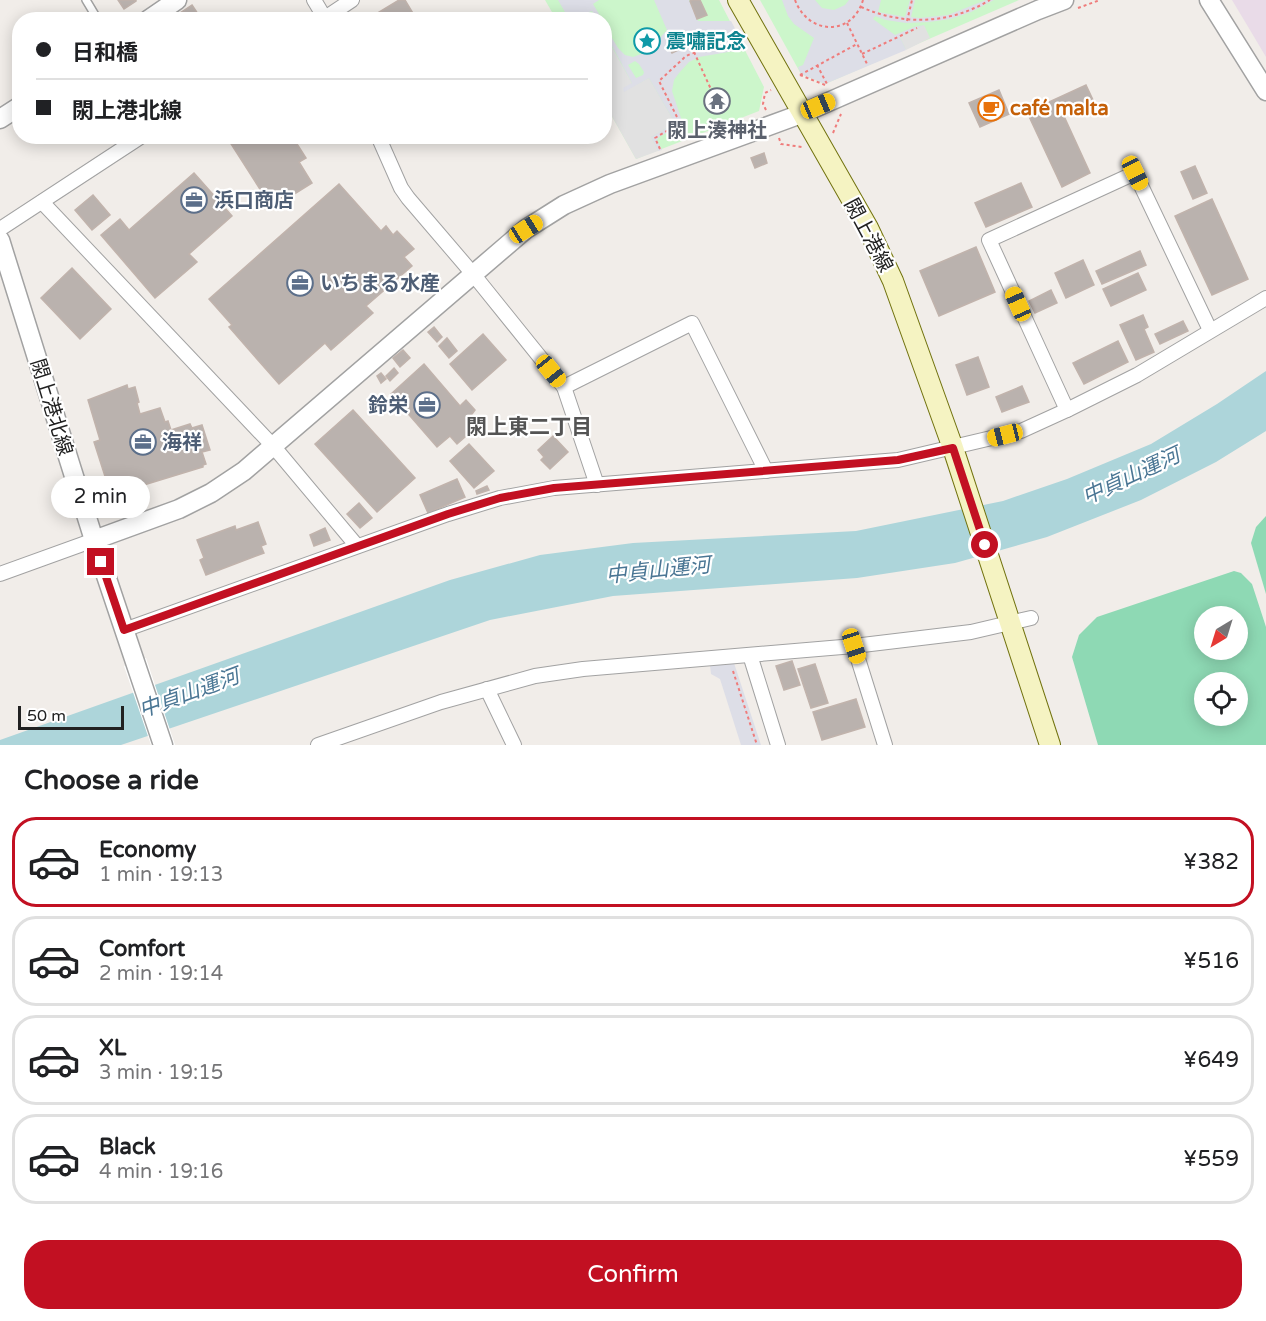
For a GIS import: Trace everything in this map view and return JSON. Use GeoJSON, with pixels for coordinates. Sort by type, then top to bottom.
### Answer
{"type":"FeatureCollection","features":[{"type":"Feature","properties":{"kind":"main road","name":"閖上港線"},"geometry":{"type":"LineString","coordinates":[[738,0],[868,228],[893,281],[953,448],[1011,622]]}},
{"type":"Feature","properties":{"kind":"main road"},"geometry":{"type":"LineString","coordinates":[[1011,622],[1050,745]]}},
{"type":"Feature","properties":{"kind":"street"},"geometry":{"type":"LineString","coordinates":[[160,12],[177,0]]}},
{"type":"Feature","properties":{"kind":"street"},"geometry":{"type":"LineString","coordinates":[[334,12],[352,0]]}},
{"type":"Feature","properties":{"kind":"street"},"geometry":{"type":"LineString","coordinates":[[0,574],[179,509],[211,493],[274,447],[526,229],[564,205],[610,184],[801,114],[1064,0]]}},
{"type":"Feature","properties":{"kind":"street"},"geometry":{"type":"LineString","coordinates":[[1209,0],[1266,91]]}},
{"type":"Feature","properties":{"kind":"street"},"geometry":{"type":"LineString","coordinates":[[0,229],[130,144]]}},
{"type":"Feature","properties":{"kind":"street"},"geometry":{"type":"LineString","coordinates":[[382,144],[401,188],[564,387],[597,485]]}},
{"type":"Feature","properties":{"kind":"street"},"geometry":{"type":"LineString","coordinates":[[1066,410],[989,240],[1135,173],[1210,330]]}},
{"type":"Feature","properties":{"kind":"street"},"geometry":{"type":"LineString","coordinates":[[42,202],[274,447],[357,546]]}},
{"type":"Feature","properties":{"kind":"street","name":"閖上港北線"},"geometry":{"type":"LineString","coordinates":[[0,240],[94,540],[163,745]]}},
{"type":"Feature","properties":{"kind":"street"},"geometry":{"type":"LineString","coordinates":[[124,630],[448,514],[500,498],[554,488],[898,460],[1021,431],[1137,375],[1266,298]]}},
{"type":"Feature","properties":{"kind":"street"},"geometry":{"type":"LineString","coordinates":[[564,387],[692,323],[766,471]]}},
{"type":"Feature","properties":{"kind":"street"},"geometry":{"type":"LineString","coordinates":[[318,745],[441,702],[536,676],[583,669],[854,646],[971,632],[1030,618]]}},
{"type":"Feature","properties":{"kind":"street"},"geometry":{"type":"LineString","coordinates":[[854,646],[885,745]]}},
{"type":"Feature","properties":{"kind":"street"},"geometry":{"type":"LineString","coordinates":[[750,655],[778,745]]}},
{"type":"Feature","properties":{"kind":"street"},"geometry":{"type":"LineString","coordinates":[[487,689],[514,745]]}},
{"type":"Feature","properties":{"kind":"path"},"geometry":{"type":"LineString","coordinates":[[795,0],[799,11],[806,19],[815,25],[826,27],[837,27],[847,23],[855,16],[863,0]]}},
{"type":"Feature","properties":{"kind":"path"},"geometry":{"type":"LineString","coordinates":[[908,21],[912,0]]}},
{"type":"Feature","properties":{"kind":"path"},"geometry":{"type":"LineString","coordinates":[[861,7],[889,18],[908,21],[944,18],[964,13],[990,0]]}},
{"type":"Feature","properties":{"kind":"path"},"geometry":{"type":"LineString","coordinates":[[847,23],[869,69]]}},
{"type":"Feature","properties":{"kind":"path"},"geometry":{"type":"LineString","coordinates":[[862,54],[917,28]]}},
{"type":"Feature","properties":{"kind":"path"},"geometry":{"type":"LineString","coordinates":[[662,153],[655,138],[680,123],[659,81],[686,56],[739,33]]}},
{"type":"Feature","properties":{"kind":"path"},"geometry":{"type":"LineString","coordinates":[[795,77],[857,44]]}},
{"type":"Feature","properties":{"kind":"path"},"geometry":{"type":"LineString","coordinates":[[694,52],[714,96]]}},
{"type":"Feature","properties":{"kind":"path"},"geometry":{"type":"LineString","coordinates":[[799,75],[829,87],[817,65]]}},
{"type":"Feature","properties":{"kind":"path"},"geometry":{"type":"LineString","coordinates":[[767,113],[763,104],[765,93],[773,90]]}},
{"type":"Feature","properties":{"kind":"path"},"geometry":{"type":"LineString","coordinates":[[778,135],[782,144],[802,146],[806,152]]}},
{"type":"Feature","properties":{"kind":"path"},"geometry":{"type":"LineString","coordinates":[[728,657],[757,745]]}},
{"type":"Feature","properties":{"kind":"shaded area"},"geometry":{"type":"Polygon","coordinates":[[[558,0],[599,0],[593,4],[598,12],[565,12],[558,0]]]}},
{"type":"Feature","properties":{"kind":"shaded area"},"geometry":{"type":"Polygon","coordinates":[[[654,0],[689,0],[698,21],[731,21],[746,49],[699,57],[689,62],[679,73],[674,80],[672,91],[683,124],[659,137],[657,140],[662,150],[658,151],[651,137],[675,123],[649,78],[624,92],[623,88],[632,83],[612,46],[612,38],[625,55],[633,57],[647,52],[667,30],[654,0]],[[680,37],[667,42],[672,53],[685,47],[680,37]],[[635,61],[628,65],[636,78],[644,72],[635,61]]]}},
{"type":"Feature","properties":{"kind":"shaded area"},"geometry":{"type":"Polygon","coordinates":[[[782,0],[815,0],[822,8],[834,10],[845,5],[849,0],[881,0],[878,12],[905,17],[910,0],[915,0],[911,17],[919,18],[948,15],[986,0],[994,0],[971,12],[950,19],[929,22],[906,23],[875,16],[873,19],[895,35],[924,25],[900,37],[906,50],[825,84],[801,74],[798,67],[803,65],[814,38],[794,24],[782,0]]]}},
{"type":"Feature","properties":{"kind":"shaded area"},"geometry":{"type":"Polygon","coordinates":[[[1232,0],[1266,0],[1266,57],[1250,30],[1232,0]]]}},
{"type":"Feature","properties":{"kind":"shaded area"},"geometry":{"type":"Polygon","coordinates":[[[924,25],[930,38],[906,50],[900,37],[924,25]]]}},
{"type":"Feature","properties":{"kind":"shaded area"},"geometry":{"type":"Polygon","coordinates":[[[612,47],[632,83],[624,91],[649,78],[675,123],[651,137],[658,151],[636,159],[612,116],[612,47]]]}},
{"type":"Feature","properties":{"kind":"shaded area"},"geometry":{"type":"Polygon","coordinates":[[[734,663],[761,745],[741,745],[720,679],[711,674],[710,665],[734,663]]]}},
{"type":"Feature","properties":{"kind":"green space"},"geometry":{"type":"Polygon","coordinates":[[[545,0],[719,0],[764,87],[759,111],[636,159],[612,116],[612,12],[552,12],[545,0]]]}},
{"type":"Feature","properties":{"kind":"green space"},"geometry":{"type":"Polygon","coordinates":[[[760,0],[1019,0],[825,84],[801,74],[760,0]]]}},
{"type":"Feature","properties":{"kind":"green space"},"geometry":{"type":"Polygon","coordinates":[[[1266,516],[1266,594],[1251,543],[1256,527],[1266,516]]]}},
{"type":"Feature","properties":{"kind":"green space"},"geometry":{"type":"Polygon","coordinates":[[[1234,571],[1241,573],[1252,584],[1266,627],[1266,745],[1098,745],[1072,657],[1079,635],[1097,617],[1234,571]]]}},
{"type":"Feature","properties":{"kind":"water","name":"中貞山運河"},"geometry":{"type":"Polygon","coordinates":[[[1266,371],[1266,431],[1216,462],[1141,500],[1047,537],[955,563],[857,578],[613,596],[490,620],[121,745],[0,745],[0,740],[450,580],[540,555],[633,543],[856,531],[1003,501],[1067,479],[1151,444],[1266,371]]]}},
{"type":"Feature","properties":{"kind":"pier"},"geometry":{"type":"Polygon","coordinates":[[[146,658],[175,745],[151,745],[124,666],[146,658]]]}},
{"type":"Feature","properties":{"kind":"building"},"geometry":{"type":"Polygon","coordinates":[[[118,0],[136,0],[136,1],[124,9],[118,0]]]}},
{"type":"Feature","properties":{"kind":"building"},"geometry":{"type":"Polygon","coordinates":[[[399,0],[405,0],[412,12],[379,12],[399,0]]]}},
{"type":"Feature","properties":{"kind":"building"},"geometry":{"type":"Polygon","coordinates":[[[700,0],[707,15],[697,19],[690,1],[700,0]]]}},
{"type":"Feature","properties":{"kind":"building"},"geometry":{"type":"Polygon","coordinates":[[[192,5],[197,12],[182,12],[192,5]]]}},
{"type":"Feature","properties":{"kind":"building"},"geometry":{"type":"Polygon","coordinates":[[[680,37],[685,47],[672,53],[667,43],[680,37]]]}},
{"type":"Feature","properties":{"kind":"building"},"geometry":{"type":"Polygon","coordinates":[[[1086,85],[1093,100],[1063,114],[1090,173],[1062,187],[1027,112],[1086,85]]]}},
{"type":"Feature","properties":{"kind":"building"},"geometry":{"type":"Polygon","coordinates":[[[999,90],[1009,114],[980,127],[969,103],[999,90]]]}},
{"type":"Feature","properties":{"kind":"building"},"geometry":{"type":"Polygon","coordinates":[[[231,144],[297,144],[306,158],[299,162],[312,183],[272,208],[231,144]]]}},
{"type":"Feature","properties":{"kind":"building"},"geometry":{"type":"Polygon","coordinates":[[[764,153],[767,163],[755,168],[751,158],[764,153]]]}},
{"type":"Feature","properties":{"kind":"building"},"geometry":{"type":"Polygon","coordinates":[[[1195,166],[1207,193],[1193,199],[1181,172],[1195,166]]]}},
{"type":"Feature","properties":{"kind":"building"},"geometry":{"type":"Polygon","coordinates":[[[194,173],[232,216],[189,254],[197,262],[155,298],[101,235],[120,219],[129,230],[194,173]]]}},
{"type":"Feature","properties":{"kind":"building"},"geometry":{"type":"Polygon","coordinates":[[[1021,183],[1032,207],[986,227],[975,203],[1021,183]]]}},
{"type":"Feature","properties":{"kind":"building"},"geometry":{"type":"Polygon","coordinates":[[[339,184],[381,231],[386,226],[393,235],[397,231],[414,249],[404,257],[412,266],[366,306],[373,313],[331,350],[325,343],[279,384],[229,327],[232,325],[209,299],[339,184]]]}},
{"type":"Feature","properties":{"kind":"building"},"geometry":{"type":"Polygon","coordinates":[[[93,195],[110,215],[92,230],[75,210],[93,195]]]}},
{"type":"Feature","properties":{"kind":"building"},"geometry":{"type":"Polygon","coordinates":[[[1212,199],[1248,279],[1212,295],[1175,216],[1212,199]]]}},
{"type":"Feature","properties":{"kind":"building"},"geometry":{"type":"Polygon","coordinates":[[[976,247],[995,292],[939,316],[920,271],[976,247]]]}},
{"type":"Feature","properties":{"kind":"building"},"geometry":{"type":"Polygon","coordinates":[[[1140,251],[1146,265],[1102,284],[1096,271],[1140,251]]]}},
{"type":"Feature","properties":{"kind":"building"},"geometry":{"type":"Polygon","coordinates":[[[1083,260],[1094,285],[1066,298],[1055,273],[1083,260]]]}},
{"type":"Feature","properties":{"kind":"building"},"geometry":{"type":"Polygon","coordinates":[[[72,268],[111,309],[80,339],[41,298],[72,268]]]}},
{"type":"Feature","properties":{"kind":"building"},"geometry":{"type":"Polygon","coordinates":[[[1138,273],[1146,290],[1111,306],[1103,289],[1138,273]]]}},
{"type":"Feature","properties":{"kind":"building"},"geometry":{"type":"Polygon","coordinates":[[[1051,290],[1057,303],[1035,313],[1029,301],[1051,290]]]}},
{"type":"Feature","properties":{"kind":"building"},"geometry":{"type":"Polygon","coordinates":[[[1143,315],[1148,327],[1144,329],[1154,352],[1136,360],[1120,325],[1143,315]]]}},
{"type":"Feature","properties":{"kind":"building"},"geometry":{"type":"Polygon","coordinates":[[[1183,321],[1188,331],[1160,344],[1155,334],[1183,321]]]}},
{"type":"Feature","properties":{"kind":"building"},"geometry":{"type":"Polygon","coordinates":[[[434,327],[442,337],[437,342],[428,332],[434,327]]]}},
{"type":"Feature","properties":{"kind":"building"},"geometry":{"type":"Polygon","coordinates":[[[483,334],[506,360],[472,390],[450,364],[483,334]]]}},
{"type":"Feature","properties":{"kind":"building"},"geometry":{"type":"Polygon","coordinates":[[[447,338],[457,351],[449,358],[439,346],[447,338]]]}},
{"type":"Feature","properties":{"kind":"building"},"geometry":{"type":"Polygon","coordinates":[[[1118,341],[1128,362],[1084,384],[1073,363],[1118,341]]]}},
{"type":"Feature","properties":{"kind":"building"},"geometry":{"type":"Polygon","coordinates":[[[403,350],[410,358],[400,367],[393,358],[403,350]]]}},
{"type":"Feature","properties":{"kind":"building"},"geometry":{"type":"Polygon","coordinates":[[[978,357],[989,387],[967,395],[956,365],[978,357]]]}},
{"type":"Feature","properties":{"kind":"building"},"geometry":{"type":"Polygon","coordinates":[[[424,364],[460,406],[466,400],[475,410],[466,422],[473,430],[457,444],[450,436],[437,447],[391,394],[424,364]]]}},
{"type":"Feature","properties":{"kind":"building"},"geometry":{"type":"Polygon","coordinates":[[[394,368],[398,373],[390,381],[386,376],[394,368]]]}},
{"type":"Feature","properties":{"kind":"building"},"geometry":{"type":"Polygon","coordinates":[[[381,373],[386,379],[381,383],[377,376],[381,373]]]}},
{"type":"Feature","properties":{"kind":"building"},"geometry":{"type":"Polygon","coordinates":[[[127,385],[128,389],[135,387],[140,414],[160,408],[171,430],[190,424],[192,428],[202,425],[210,450],[202,452],[206,464],[203,467],[111,495],[94,442],[100,440],[88,400],[127,385]]]}},
{"type":"Feature","properties":{"kind":"building"},"geometry":{"type":"Polygon","coordinates":[[[1022,386],[1029,402],[1002,412],[996,397],[1022,386]]]}},
{"type":"Feature","properties":{"kind":"building"},"geometry":{"type":"Polygon","coordinates":[[[353,410],[415,478],[377,512],[315,444],[353,410]]]}},
{"type":"Feature","properties":{"kind":"building"},"geometry":{"type":"Polygon","coordinates":[[[553,436],[568,452],[550,469],[541,460],[544,457],[538,450],[553,436]]]}},
{"type":"Feature","properties":{"kind":"building"},"geometry":{"type":"Polygon","coordinates":[[[469,444],[494,471],[474,488],[450,461],[469,444]]]}},
{"type":"Feature","properties":{"kind":"building"},"geometry":{"type":"Polygon","coordinates":[[[457,479],[465,497],[428,513],[420,495],[457,479]]]}},
{"type":"Feature","properties":{"kind":"building"},"geometry":{"type":"Polygon","coordinates":[[[487,486],[489,490],[477,494],[476,491],[487,486]]]}},
{"type":"Feature","properties":{"kind":"building"},"geometry":{"type":"Polygon","coordinates":[[[359,503],[372,518],[360,528],[347,514],[359,503]]]}},
{"type":"Feature","properties":{"kind":"building"},"geometry":{"type":"Polygon","coordinates":[[[258,522],[266,544],[261,546],[264,553],[206,575],[200,560],[204,558],[197,540],[235,526],[236,530],[258,522]]]}},
{"type":"Feature","properties":{"kind":"building"},"geometry":{"type":"Polygon","coordinates":[[[325,528],[330,540],[314,546],[310,535],[325,528]]]}},
{"type":"Feature","properties":{"kind":"building"},"geometry":{"type":"Polygon","coordinates":[[[792,661],[800,685],[784,690],[776,666],[792,661]]]}},
{"type":"Feature","properties":{"kind":"building"},"geometry":{"type":"Polygon","coordinates":[[[815,664],[828,703],[811,708],[798,669],[815,664]]]}},
{"type":"Feature","properties":{"kind":"building"},"geometry":{"type":"Polygon","coordinates":[[[856,699],[865,727],[822,740],[813,712],[856,699]]]}},
{"type":"Feature","properties":{"kind":"place","name":"震嘯記念"},"geometry":{"type":"Point","coordinates":[647,41]}},
{"type":"Feature","properties":{"kind":"place","name":"閖上湊神社"},"geometry":{"type":"Point","coordinates":[717,101]}},
{"type":"Feature","properties":{"kind":"place","name":"café malta"},"geometry":{"type":"Point","coordinates":[991,108]}},
{"type":"Feature","properties":{"kind":"place","name":"浜口商店"},"geometry":{"type":"Point","coordinates":[194,200]}},
{"type":"Feature","properties":{"kind":"place","name":"いちまる水産"},"geometry":{"type":"Point","coordinates":[300,283]}},
{"type":"Feature","properties":{"kind":"place","name":"鈴栄"},"geometry":{"type":"Point","coordinates":[427,405]}},
{"type":"Feature","properties":{"kind":"place","name":"海祥"},"geometry":{"type":"Point","coordinates":[143,442]}},
{"type":"Feature","properties":{"kind":"district","name":"閖上東二丁目"},"geometry":{"type":"Point","coordinates":[529,427]}},
{"type":"Feature","properties":{"kind":"route"},"geometry":{"type":"LineString","coordinates":[[101,562],[124,630],[430,520],[500,498],[554,488],[898,460],[953,448],[985,545]]}}]}
